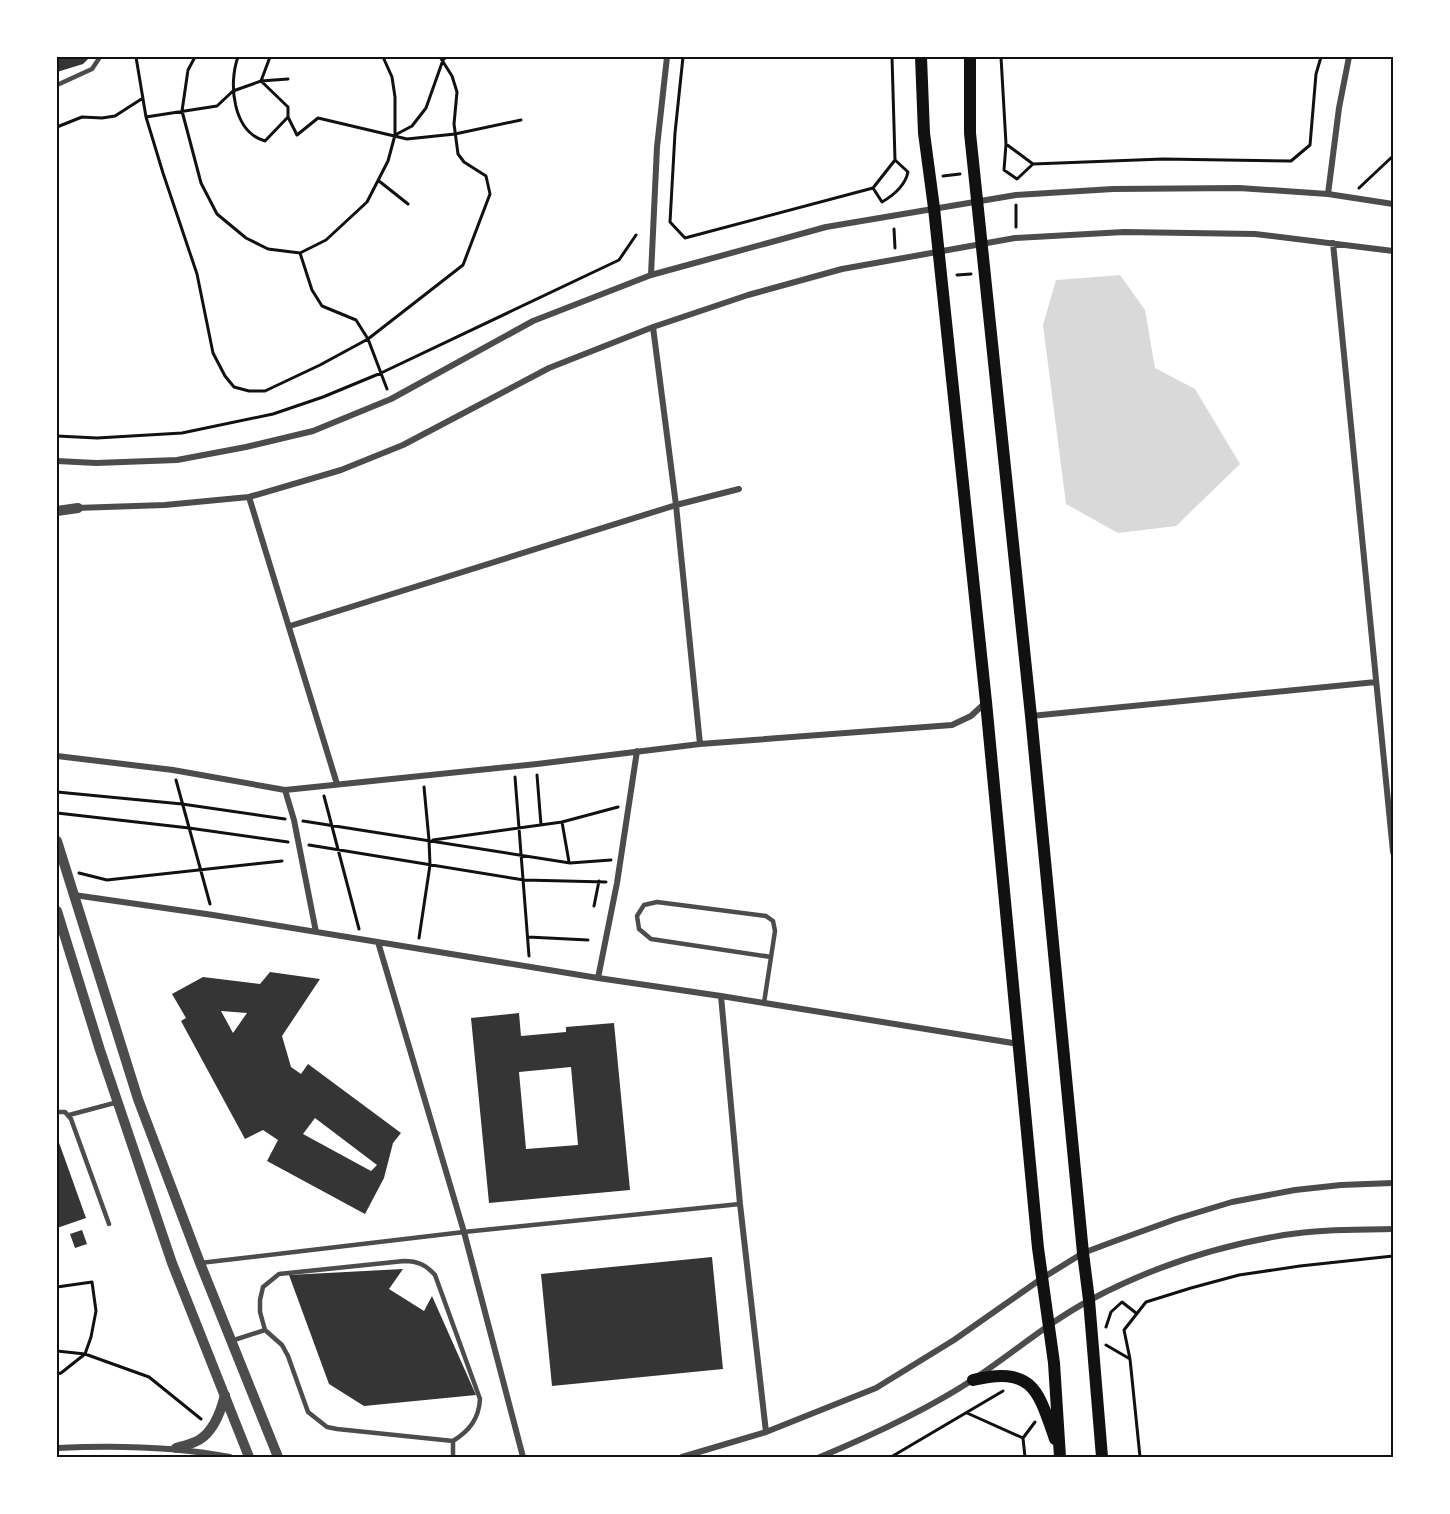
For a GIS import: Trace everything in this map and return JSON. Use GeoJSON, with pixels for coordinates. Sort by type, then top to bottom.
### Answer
{"type":"FeatureCollection","features":[{"type":"Feature","properties":{"kind":"main road"},"geometry":{"type":"LineString","coordinates":[[921,57],[924,133],[939,251],[986,702],[1041,1279],[1050,1325],[1060,1456]]}},
{"type":"Feature","properties":{"kind":"main road"},"geometry":{"type":"LineString","coordinates":[[970,57],[970,133],[979,201],[1031,716],[1089,1300],[1102,1457]]}},
{"type":"Feature","properties":{"kind":"main road"},"geometry":{"type":"LineString","coordinates":[[973,1380],[994,1375],[1008,1376],[1034,1387],[1041,1398],[1060,1456]]}},
{"type":"Feature","properties":{"kind":"street"},"geometry":{"type":"LineString","coordinates":[[651,275],[657,147],[667,57]]}},
{"type":"Feature","properties":{"kind":"street"},"geometry":{"type":"LineString","coordinates":[[1328,194],[1339,108],[1349,57]]}},
{"type":"Feature","properties":{"kind":"street"},"geometry":{"type":"LineString","coordinates":[[57,461],[96,463],[177,460],[314,431],[391,399],[533,321],[651,275],[826,227],[1016,195],[1113,189],[1239,188],[1328,194],[1393,204]]}},
{"type":"Feature","properties":{"kind":"street"},"geometry":{"type":"LineString","coordinates":[[57,506],[78,508],[165,506],[249,497],[341,470],[403,445],[549,368],[653,327],[748,295],[842,269],[1016,238],[1124,232],[1255,234],[1393,251]]}},
{"type":"Feature","properties":{"kind":"street"},"geometry":{"type":"LineString","coordinates":[[1333,243],[1393,852]]}},
{"type":"Feature","properties":{"kind":"street"},"geometry":{"type":"LineString","coordinates":[[653,327],[676,505],[700,744]]}},
{"type":"Feature","properties":{"kind":"street"},"geometry":{"type":"LineString","coordinates":[[290,626],[676,505],[739,489]]}},
{"type":"Feature","properties":{"kind":"street"},"geometry":{"type":"LineString","coordinates":[[249,497],[337,784]]}},
{"type":"Feature","properties":{"kind":"street"},"geometry":{"type":"LineString","coordinates":[[57,512],[78,508]]}},
{"type":"Feature","properties":{"kind":"street"},"geometry":{"type":"LineString","coordinates":[[1031,716],[1376,682]]}},
{"type":"Feature","properties":{"kind":"street"},"geometry":{"type":"LineString","coordinates":[[57,756],[173,770],[285,790],[537,764],[700,744],[952,725],[971,716],[986,702]]}},
{"type":"Feature","properties":{"kind":"street"},"geometry":{"type":"LineString","coordinates":[[598,978],[616,884],[637,751]]}},
{"type":"Feature","properties":{"kind":"street"},"geometry":{"type":"LineString","coordinates":[[285,790],[294,820],[316,932]]}},
{"type":"Feature","properties":{"kind":"street"},"geometry":{"type":"LineString","coordinates":[[57,841],[138,1099],[200,1263],[279,1457]]}},
{"type":"Feature","properties":{"kind":"street"},"geometry":{"type":"LineString","coordinates":[[74,895],[213,915],[1019,1044]]}},
{"type":"Feature","properties":{"kind":"street"},"geometry":{"type":"LineString","coordinates":[[57,911],[172,1263],[249,1457]]}},
{"type":"Feature","properties":{"kind":"street"},"geometry":{"type":"LineString","coordinates":[[378,942],[464,1233],[523,1457]]}},
{"type":"Feature","properties":{"kind":"street"},"geometry":{"type":"LineString","coordinates":[[721,996],[740,1204],[766,1432]]}},
{"type":"Feature","properties":{"kind":"street"},"geometry":{"type":"LineString","coordinates":[[682,1457],[766,1432],[876,1388],[954,1340],[1041,1279],[1083,1253],[1176,1219],[1232,1202],[1295,1190],[1393,1183]]}},
{"type":"Feature","properties":{"kind":"street"},"geometry":{"type":"LineString","coordinates":[[820,1457],[885,1430],[973,1380],[1089,1300],[1179,1261],[1285,1234],[1393,1229]]}},
{"type":"Feature","properties":{"kind":"street"},"geometry":{"type":"LineString","coordinates":[[176,1448],[200,1440],[212,1428],[225,1395]]}},
{"type":"Feature","properties":{"kind":"street"},"geometry":{"type":"LineString","coordinates":[[57,1448],[104,1445],[176,1448],[230,1457]]}},
{"type":"Feature","properties":{"kind":"lane"},"geometry":{"type":"LineString","coordinates":[[57,85],[93,69],[100,57]]}},
{"type":"Feature","properties":{"kind":"lane"},"geometry":{"type":"LineString","coordinates":[[764,1003],[775,931],[773,921],[766,916],[657,902],[644,905],[637,916],[639,929],[651,939],[771,957]]}},
{"type":"Feature","properties":{"kind":"lane"},"geometry":{"type":"LineString","coordinates":[[69,1115],[118,1102]]}},
{"type":"Feature","properties":{"kind":"lane"},"geometry":{"type":"LineString","coordinates":[[57,1112],[65,1112],[69,1115],[109,1224]]}},
{"type":"Feature","properties":{"kind":"lane"},"geometry":{"type":"LineString","coordinates":[[200,1263],[740,1204]]}},
{"type":"Feature","properties":{"kind":"lane"},"geometry":{"type":"LineString","coordinates":[[404,1262],[426,1266],[435,1275],[480,1400],[479,1411],[474,1423],[453,1442],[327,1427],[308,1412],[288,1356],[282,1345],[265,1330],[260,1312],[263,1287],[279,1274],[404,1262]]}},
{"type":"Feature","properties":{"kind":"lane"},"geometry":{"type":"LineString","coordinates":[[231,1341],[265,1330]]}},
{"type":"Feature","properties":{"kind":"lane"},"geometry":{"type":"LineString","coordinates":[[453,1442],[453,1457]]}},
{"type":"Feature","properties":{"kind":"path"},"geometry":{"type":"LineString","coordinates":[[136,57],[146,117],[197,274],[213,353],[225,376],[234,387],[249,391],[265,391],[368,339],[463,265],[490,194],[486,176],[464,162],[458,154],[455,134],[457,92],[443,58]]}},
{"type":"Feature","properties":{"kind":"path"},"geometry":{"type":"LineString","coordinates":[[195,57],[188,70],[182,111],[201,183],[217,214],[246,238],[268,249],[300,253],[326,240],[367,202],[388,161],[395,135],[393,87],[392,78],[383,57]]}},
{"type":"Feature","properties":{"kind":"path"},"geometry":{"type":"LineString","coordinates":[[238,57],[234,67],[233,91],[238,113],[245,127],[255,138],[265,141],[288,117]]}},
{"type":"Feature","properties":{"kind":"path"},"geometry":{"type":"LineString","coordinates":[[261,81],[270,57]]}},
{"type":"Feature","properties":{"kind":"path"},"geometry":{"type":"LineString","coordinates":[[683,57],[675,133],[670,222],[685,238],[873,188],[895,160],[892,57]]}},
{"type":"Feature","properties":{"kind":"path"},"geometry":{"type":"LineString","coordinates":[[1001,57],[1006,144],[1004,170],[1017,179],[1033,164]]}},
{"type":"Feature","properties":{"kind":"path"},"geometry":{"type":"LineString","coordinates":[[1006,144],[1033,164],[1163,159],[1291,161],[1310,145],[1316,74],[1321,57]]}},
{"type":"Feature","properties":{"kind":"path"},"geometry":{"type":"LineString","coordinates":[[395,135],[412,126],[426,108],[443,58]]}},
{"type":"Feature","properties":{"kind":"path"},"geometry":{"type":"LineString","coordinates":[[146,117],[217,106],[233,91],[261,81],[288,79]]}},
{"type":"Feature","properties":{"kind":"path"},"geometry":{"type":"LineString","coordinates":[[261,81],[288,107],[288,117],[297,135],[318,118],[407,139],[455,134],[521,120]]}},
{"type":"Feature","properties":{"kind":"path"},"geometry":{"type":"LineString","coordinates":[[57,127],[82,117],[115,116],[143,98]]}},
{"type":"Feature","properties":{"kind":"path"},"geometry":{"type":"LineString","coordinates":[[1350,198],[1393,156]]}},
{"type":"Feature","properties":{"kind":"path"},"geometry":{"type":"LineString","coordinates":[[873,188],[882,202],[895,194],[907,179],[908,172],[895,160]]}},
{"type":"Feature","properties":{"kind":"path"},"geometry":{"type":"LineString","coordinates":[[939,176],[960,174]]}},
{"type":"Feature","properties":{"kind":"path"},"geometry":{"type":"LineString","coordinates":[[379,181],[408,204]]}},
{"type":"Feature","properties":{"kind":"path"},"geometry":{"type":"LineString","coordinates":[[1016,203],[1016,227]]}},
{"type":"Feature","properties":{"kind":"path"},"geometry":{"type":"LineString","coordinates":[[894,229],[895,250]]}},
{"type":"Feature","properties":{"kind":"path"},"geometry":{"type":"LineString","coordinates":[[57,436],[97,438],[182,433],[273,414],[323,398],[381,373],[619,260],[636,235]]}},
{"type":"Feature","properties":{"kind":"path"},"geometry":{"type":"LineString","coordinates":[[300,253],[312,290],[322,306],[356,320],[368,339],[391,399]]}},
{"type":"Feature","properties":{"kind":"path"},"geometry":{"type":"LineString","coordinates":[[957,275],[979,273]]}},
{"type":"Feature","properties":{"kind":"path"},"geometry":{"type":"LineString","coordinates":[[537,764],[542,825]]}},
{"type":"Feature","properties":{"kind":"path"},"geometry":{"type":"LineString","coordinates":[[514,766],[530,967]]}},
{"type":"Feature","properties":{"kind":"path"},"geometry":{"type":"LineString","coordinates":[[173,770],[213,915]]}},
{"type":"Feature","properties":{"kind":"path"},"geometry":{"type":"LineString","coordinates":[[417,949],[430,865],[422,775]]}},
{"type":"Feature","properties":{"kind":"path"},"geometry":{"type":"LineString","coordinates":[[322,785],[361,940]]}},
{"type":"Feature","properties":{"kind":"path"},"geometry":{"type":"LineString","coordinates":[[57,792],[182,804],[330,824],[570,863],[620,860]]}},
{"type":"Feature","properties":{"kind":"path"},"geometry":{"type":"LineString","coordinates":[[429,840],[562,822],[628,804]]}},
{"type":"Feature","properties":{"kind":"path"},"geometry":{"type":"LineString","coordinates":[[57,813],[189,828],[524,880],[598,881],[616,884]]}},
{"type":"Feature","properties":{"kind":"path"},"geometry":{"type":"LineString","coordinates":[[562,822],[570,863]]}},
{"type":"Feature","properties":{"kind":"path"},"geometry":{"type":"LineString","coordinates":[[65,870],[107,880],[282,861]]}},
{"type":"Feature","properties":{"kind":"path"},"geometry":{"type":"LineString","coordinates":[[594,906],[598,881]]}},
{"type":"Feature","properties":{"kind":"path"},"geometry":{"type":"LineString","coordinates":[[528,937],[588,940]]}},
{"type":"Feature","properties":{"kind":"path"},"geometry":{"type":"LineString","coordinates":[[1140,1457],[1130,1359],[1124,1330],[1146,1302],[1239,1275],[1393,1256]]}},
{"type":"Feature","properties":{"kind":"path"},"geometry":{"type":"LineString","coordinates":[[57,1287],[92,1282],[96,1311],[85,1354],[62,1373],[57,1374]]}},
{"type":"Feature","properties":{"kind":"path"},"geometry":{"type":"LineString","coordinates":[[1106,1333],[1106,1325],[1111,1312],[1122,1302],[1136,1313]]}},
{"type":"Feature","properties":{"kind":"path"},"geometry":{"type":"LineString","coordinates":[[1107,1340],[1106,1346],[1130,1359]]}},
{"type":"Feature","properties":{"kind":"path"},"geometry":{"type":"LineString","coordinates":[[57,1351],[85,1354],[149,1377],[212,1428]]}},
{"type":"Feature","properties":{"kind":"path"},"geometry":{"type":"LineString","coordinates":[[891,1457],[1006,1389]]}},
{"type":"Feature","properties":{"kind":"path"},"geometry":{"type":"LineString","coordinates":[[967,1413],[1023,1438]]}},
{"type":"Feature","properties":{"kind":"path"},"geometry":{"type":"LineString","coordinates":[[1025,1457],[1023,1438],[1035,1424],[1035,1415]]}},
{"type":"Feature","properties":{"kind":"shaded area"},"geometry":{"type":"Polygon","coordinates":[[[1120,275],[1145,310],[1155,368],[1195,389],[1240,464],[1176,526],[1118,533],[1066,504],[1043,325],[1056,280],[1120,275]]]}},
{"type":"Feature","properties":{"kind":"building"},"geometry":{"type":"Polygon","coordinates":[[[57,57],[90,57],[83,64],[57,72],[57,57]]]}},
{"type":"Feature","properties":{"kind":"building"},"geometry":{"type":"Polygon","coordinates":[[[270,972],[320,979],[282,1036],[291,1067],[301,1074],[308,1064],[401,1133],[393,1143],[384,1178],[365,1214],[267,1161],[278,1140],[263,1130],[245,1139],[181,1021],[186,1018],[172,994],[203,977],[260,984],[270,972]],[[221,1011],[233,1033],[247,1013],[221,1011]],[[315,1118],[303,1134],[371,1171],[377,1165],[315,1118]]]}},
{"type":"Feature","properties":{"kind":"building"},"geometry":{"type":"Polygon","coordinates":[[[519,1013],[521,1036],[566,1032],[566,1027],[614,1023],[630,1190],[489,1203],[471,1018],[519,1013]],[[571,1067],[519,1072],[526,1149],[578,1145],[571,1067]]]}},
{"type":"Feature","properties":{"kind":"building"},"geometry":{"type":"Polygon","coordinates":[[[57,1137],[86,1218],[57,1228],[57,1137]]]}},
{"type":"Feature","properties":{"kind":"building"},"geometry":{"type":"Polygon","coordinates":[[[82,1230],[87,1244],[75,1248],[70,1234],[82,1230]]]}},
{"type":"Feature","properties":{"kind":"building"},"geometry":{"type":"Polygon","coordinates":[[[712,1257],[723,1369],[552,1386],[541,1274],[712,1257]]]}},
{"type":"Feature","properties":{"kind":"building"},"geometry":{"type":"Polygon","coordinates":[[[403,1269],[389,1289],[424,1311],[432,1296],[476,1395],[364,1406],[329,1384],[289,1275],[403,1269]]]}}]}
